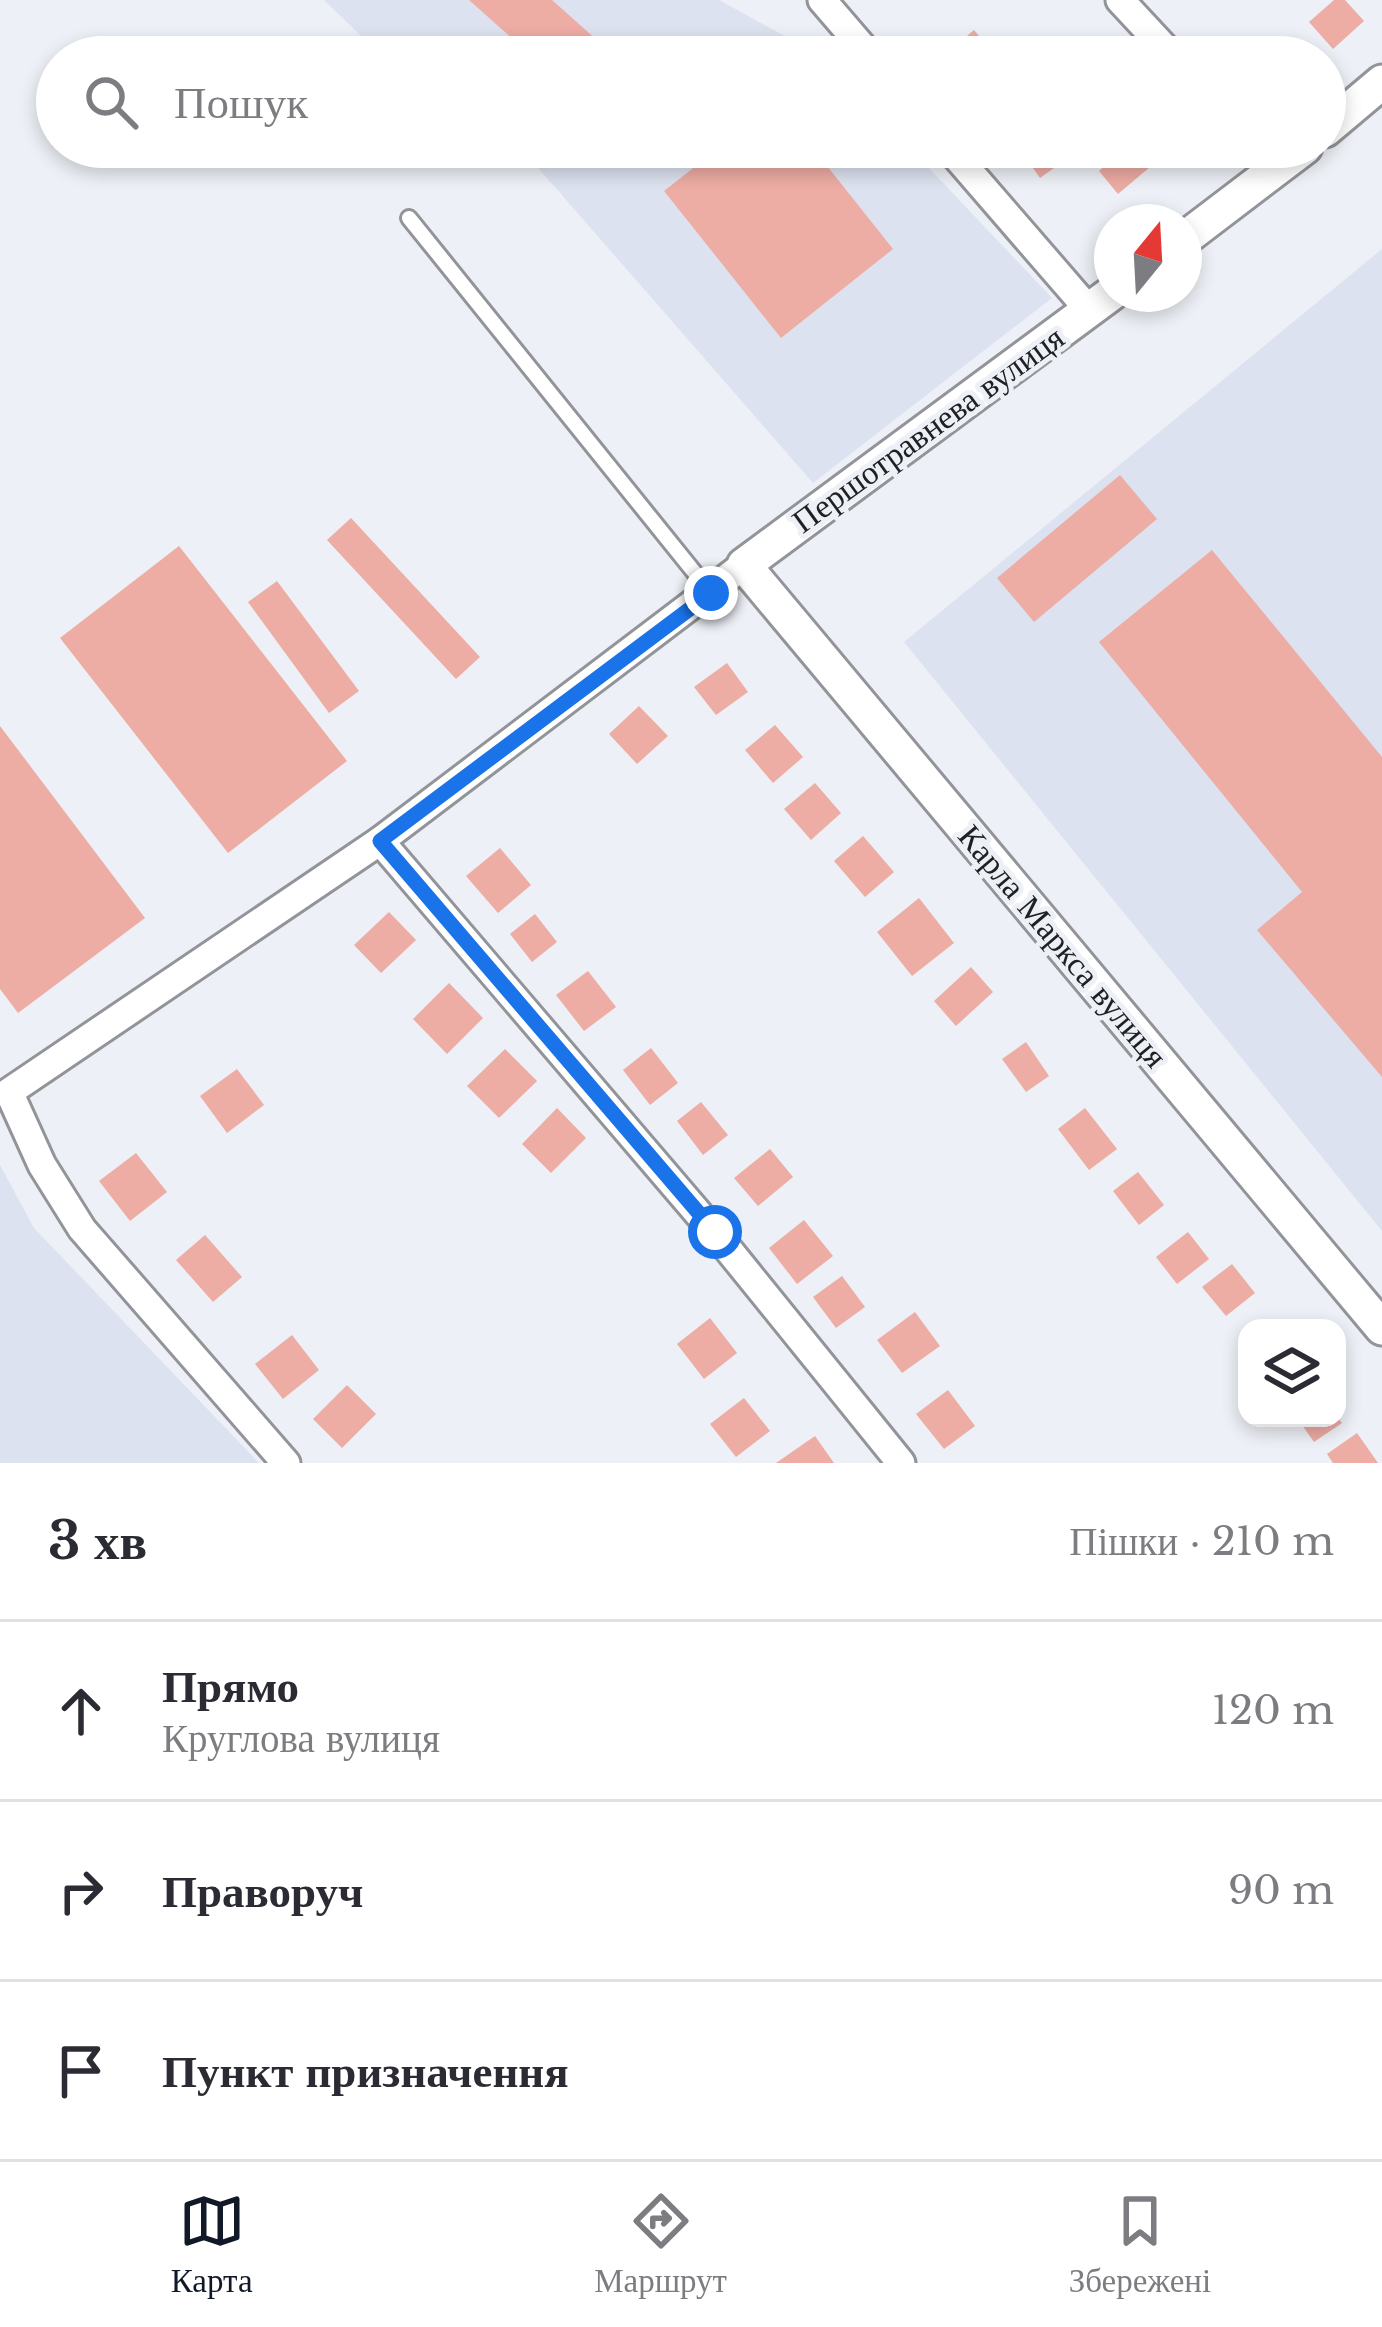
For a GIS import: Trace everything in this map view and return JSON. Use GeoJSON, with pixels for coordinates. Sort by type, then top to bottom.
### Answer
{"type":"FeatureCollection","features":[{"type":"Feature","properties":{"kind":"street"},"geometry":{"type":"LineString","coordinates":[[821,0],[853,36]]}},
{"type":"Feature","properties":{"kind":"street"},"geometry":{"type":"LineString","coordinates":[[1120,0],[1153,36]]}},
{"type":"Feature","properties":{"kind":"street"},"geometry":{"type":"LineString","coordinates":[[1346,112],[1382,82]]}},
{"type":"Feature","properties":{"kind":"street"},"geometry":{"type":"LineString","coordinates":[[969,168],[1094,296]]}},
{"type":"Feature","properties":{"kind":"street"},"geometry":{"type":"LineString","coordinates":[[1202,222],[1258,168]]}},
{"type":"Feature","properties":{"kind":"street","name":"Першотравнева вулиця"},"geometry":{"type":"LineString","coordinates":[[744,565],[1094,306]]}},
{"type":"Feature","properties":{"kind":"street"},"geometry":{"type":"LineString","coordinates":[[286,1463],[82,1229],[5,1095],[380,841],[744,565]]}},
{"type":"Feature","properties":{"kind":"street","name":"Карла Маркса вулиця"},"geometry":{"type":"LineString","coordinates":[[744,565],[1382,1328]]}},
{"type":"Feature","properties":{"kind":"street"},"geometry":{"type":"LineString","coordinates":[[380,841],[715,1232],[901,1463]]}},
{"type":"Feature","properties":{"kind":"lane"},"geometry":{"type":"LineString","coordinates":[[409,218],[711,593]]}},
{"type":"Feature","properties":{"kind":"shaded area"},"geometry":{"type":"Polygon","coordinates":[[[324,0],[719,0],[785,36],[361,36],[324,0]]]}},
{"type":"Feature","properties":{"kind":"shaded area"},"geometry":{"type":"Polygon","coordinates":[[[538,168],[929,168],[1052,298],[813,483],[538,168]]]}},
{"type":"Feature","properties":{"kind":"shaded area"},"geometry":{"type":"Polygon","coordinates":[[[1382,249],[1382,1231],[904,642],[1382,249]]]}},
{"type":"Feature","properties":{"kind":"shaded area"},"geometry":{"type":"Polygon","coordinates":[[[0,1165],[34,1228],[259,1463],[0,1463],[0,1165]]]}},
{"type":"Feature","properties":{"kind":"building"},"geometry":{"type":"Polygon","coordinates":[[[469,0],[552,0],[592,36],[509,36],[469,0]]]}},
{"type":"Feature","properties":{"kind":"building"},"geometry":{"type":"Polygon","coordinates":[[[1334,0],[1345,0],[1364,21],[1346,37],[1321,36],[1309,22],[1334,0]]]}},
{"type":"Feature","properties":{"kind":"building"},"geometry":{"type":"Polygon","coordinates":[[[693,168],[829,168],[893,249],[781,338],[664,191],[693,168]]]}},
{"type":"Feature","properties":{"kind":"building"},"geometry":{"type":"Polygon","coordinates":[[[1033,168],[1054,168],[1040,178],[1033,168]]]}},
{"type":"Feature","properties":{"kind":"building"},"geometry":{"type":"Polygon","coordinates":[[[1102,168],[1149,168],[1118,194],[1099,171],[1102,168]]]}},
{"type":"Feature","properties":{"kind":"building"},"geometry":{"type":"Polygon","coordinates":[[[1120,475],[1157,519],[1034,622],[997,578],[1120,475]]]}},
{"type":"Feature","properties":{"kind":"building"},"geometry":{"type":"Polygon","coordinates":[[[351,518],[480,657],[456,679],[327,540],[351,518]]]}},
{"type":"Feature","properties":{"kind":"building"},"geometry":{"type":"Polygon","coordinates":[[[179,546],[347,761],[228,853],[60,638],[179,546]]]}},
{"type":"Feature","properties":{"kind":"building"},"geometry":{"type":"Polygon","coordinates":[[[1212,550],[1382,757],[1382,1077],[1257,930],[1302,892],[1099,642],[1212,550]]]}},
{"type":"Feature","properties":{"kind":"building"},"geometry":{"type":"Polygon","coordinates":[[[277,581],[359,691],[329,713],[248,602],[277,581]]]}},
{"type":"Feature","properties":{"kind":"building"},"geometry":{"type":"Polygon","coordinates":[[[727,663],[748,692],[716,715],[694,687],[727,663]]]}},
{"type":"Feature","properties":{"kind":"building"},"geometry":{"type":"Polygon","coordinates":[[[639,706],[668,736],[637,764],[609,734],[639,706]]]}},
{"type":"Feature","properties":{"kind":"building"},"geometry":{"type":"Polygon","coordinates":[[[775,725],[803,757],[773,783],[745,750],[775,725]]]}},
{"type":"Feature","properties":{"kind":"building"},"geometry":{"type":"Polygon","coordinates":[[[0,726],[145,918],[18,1013],[0,989],[0,726]]]}},
{"type":"Feature","properties":{"kind":"building"},"geometry":{"type":"Polygon","coordinates":[[[815,783],[841,813],[811,840],[784,809],[815,783]]]}},
{"type":"Feature","properties":{"kind":"building"},"geometry":{"type":"Polygon","coordinates":[[[863,836],[894,872],[865,897],[834,861],[863,836]]]}},
{"type":"Feature","properties":{"kind":"building"},"geometry":{"type":"Polygon","coordinates":[[[500,848],[531,885],[498,913],[466,876],[500,848]]]}},
{"type":"Feature","properties":{"kind":"building"},"geometry":{"type":"Polygon","coordinates":[[[919,898],[954,943],[912,976],[877,932],[919,898]]]}},
{"type":"Feature","properties":{"kind":"building"},"geometry":{"type":"Polygon","coordinates":[[[389,912],[416,940],[381,973],[354,945],[389,912]]]}},
{"type":"Feature","properties":{"kind":"building"},"geometry":{"type":"Polygon","coordinates":[[[535,914],[557,942],[532,962],[510,934],[535,914]]]}},
{"type":"Feature","properties":{"kind":"building"},"geometry":{"type":"Polygon","coordinates":[[[971,967],[993,992],[956,1026],[934,1001],[971,967]]]}},
{"type":"Feature","properties":{"kind":"building"},"geometry":{"type":"Polygon","coordinates":[[[588,971],[616,1007],[584,1031],[556,995],[588,971]]]}},
{"type":"Feature","properties":{"kind":"building"},"geometry":{"type":"Polygon","coordinates":[[[449,983],[483,1018],[447,1054],[413,1019],[449,983]]]}},
{"type":"Feature","properties":{"kind":"building"},"geometry":{"type":"Polygon","coordinates":[[[1026,1042],[1049,1076],[1026,1092],[1002,1059],[1026,1042]]]}},
{"type":"Feature","properties":{"kind":"building"},"geometry":{"type":"Polygon","coordinates":[[[651,1048],[678,1083],[650,1105],[623,1070],[651,1048]]]}},
{"type":"Feature","properties":{"kind":"building"},"geometry":{"type":"Polygon","coordinates":[[[505,1049],[537,1081],[499,1118],[467,1086],[505,1049]]]}},
{"type":"Feature","properties":{"kind":"building"},"geometry":{"type":"Polygon","coordinates":[[[237,1069],[264,1105],[227,1133],[200,1096],[237,1069]]]}},
{"type":"Feature","properties":{"kind":"building"},"geometry":{"type":"Polygon","coordinates":[[[701,1102],[728,1135],[703,1155],[677,1121],[701,1102]]]}},
{"type":"Feature","properties":{"kind":"building"},"geometry":{"type":"Polygon","coordinates":[[[557,1108],[586,1138],[551,1173],[522,1144],[557,1108]]]}},
{"type":"Feature","properties":{"kind":"building"},"geometry":{"type":"Polygon","coordinates":[[[1085,1108],[1117,1149],[1089,1170],[1058,1129],[1085,1108]]]}},
{"type":"Feature","properties":{"kind":"building"},"geometry":{"type":"Polygon","coordinates":[[[770,1149],[793,1177],[758,1206],[734,1178],[770,1149]]]}},
{"type":"Feature","properties":{"kind":"building"},"geometry":{"type":"Polygon","coordinates":[[[136,1153],[167,1192],[130,1221],[99,1181],[136,1153]]]}},
{"type":"Feature","properties":{"kind":"building"},"geometry":{"type":"Polygon","coordinates":[[[1138,1172],[1164,1205],[1139,1225],[1113,1191],[1138,1172]]]}},
{"type":"Feature","properties":{"kind":"building"},"geometry":{"type":"Polygon","coordinates":[[[804,1220],[833,1256],[797,1284],[769,1248],[804,1220]]]}},
{"type":"Feature","properties":{"kind":"building"},"geometry":{"type":"Polygon","coordinates":[[[1188,1232],[1209,1259],[1177,1284],[1156,1257],[1188,1232]]]}},
{"type":"Feature","properties":{"kind":"building"},"geometry":{"type":"Polygon","coordinates":[[[205,1235],[242,1277],[213,1302],[176,1260],[205,1235]]]}},
{"type":"Feature","properties":{"kind":"building"},"geometry":{"type":"Polygon","coordinates":[[[1232,1264],[1255,1293],[1226,1316],[1202,1287],[1232,1264]]]}},
{"type":"Feature","properties":{"kind":"building"},"geometry":{"type":"Polygon","coordinates":[[[842,1276],[865,1307],[836,1328],[813,1297],[842,1276]]]}},
{"type":"Feature","properties":{"kind":"building"},"geometry":{"type":"Polygon","coordinates":[[[915,1312],[940,1346],[902,1373],[877,1340],[915,1312]]]}},
{"type":"Feature","properties":{"kind":"building"},"geometry":{"type":"Polygon","coordinates":[[[710,1318],[737,1353],[704,1379],[677,1344],[710,1318]]]}},
{"type":"Feature","properties":{"kind":"building"},"geometry":{"type":"Polygon","coordinates":[[[292,1335],[319,1370],[283,1399],[255,1364],[292,1335]]]}},
{"type":"Feature","properties":{"kind":"building"},"geometry":{"type":"Polygon","coordinates":[[[347,1385],[376,1414],[342,1448],[313,1419],[347,1385]]]}},
{"type":"Feature","properties":{"kind":"building"},"geometry":{"type":"Polygon","coordinates":[[[948,1390],[975,1426],[944,1449],[916,1414],[948,1390]]]}},
{"type":"Feature","properties":{"kind":"building"},"geometry":{"type":"Polygon","coordinates":[[[744,1398],[770,1431],[736,1457],[710,1424],[744,1398]]]}},
{"type":"Feature","properties":{"kind":"building"},"geometry":{"type":"Polygon","coordinates":[[[1303,1427],[1336,1427],[1314,1442],[1303,1427]]]}},
{"type":"Feature","properties":{"kind":"building"},"geometry":{"type":"Polygon","coordinates":[[[1357,1433],[1378,1463],[1333,1463],[1327,1454],[1357,1433]]]}},
{"type":"Feature","properties":{"kind":"building"},"geometry":{"type":"Polygon","coordinates":[[[815,1436],[834,1463],[776,1463],[815,1436]]]}},
{"type":"Feature","properties":{"kind":"route"},"geometry":{"type":"LineString","coordinates":[[711,593],[380,841],[715,1232]]}}]}
